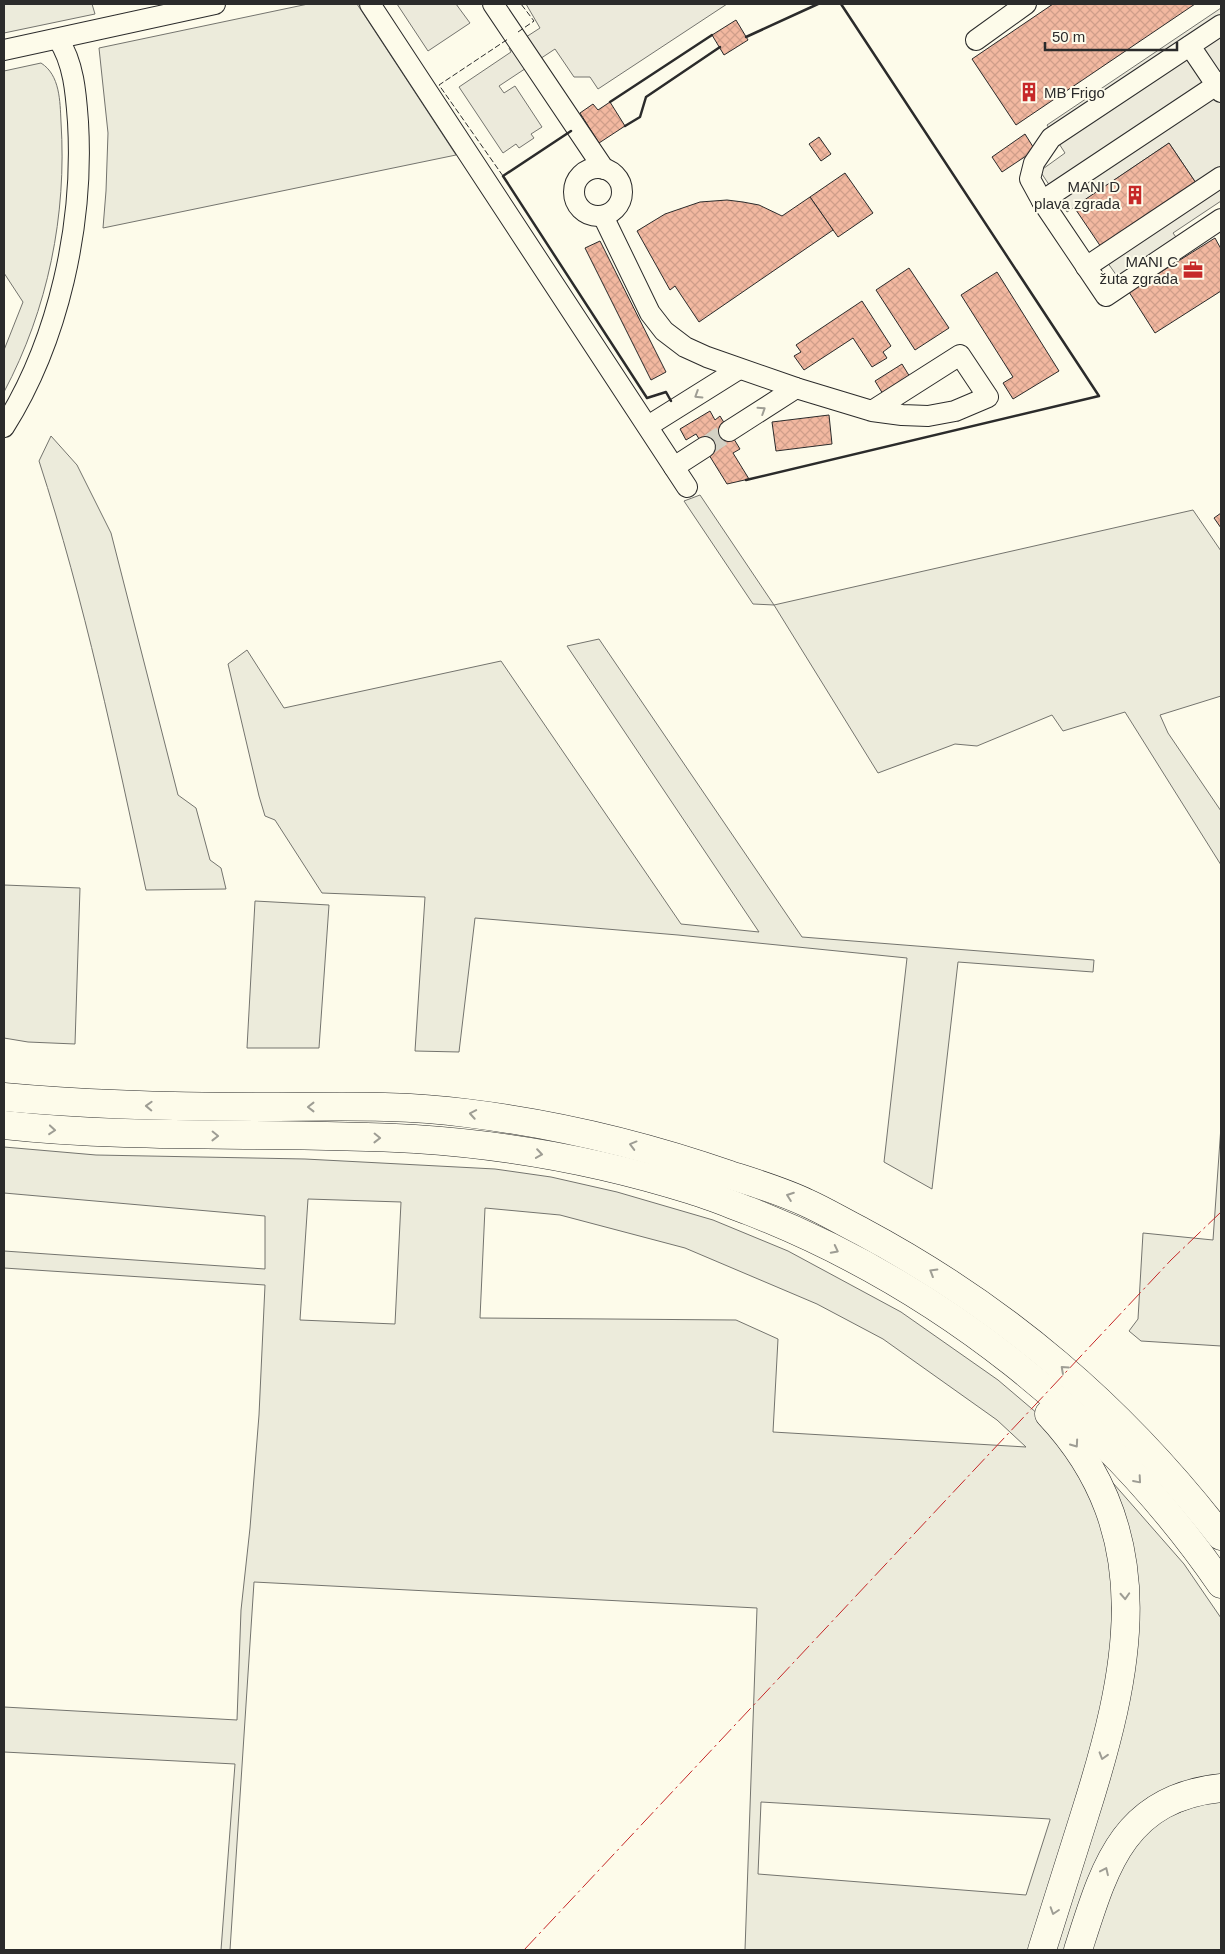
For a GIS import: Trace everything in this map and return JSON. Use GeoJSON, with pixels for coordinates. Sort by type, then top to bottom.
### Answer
{"type":"FeatureCollection","features":[{"type":"Feature","properties":{"kind":"highway"},"geometry":{"type":"LineString","coordinates":[[4,1097],[77,1104],[190,1107],[392,1108],[464,1112],[601,1136],[680,1157],[805,1202],[894,1249],[949,1282],[1038,1346],[1100,1401],[1154,1456],[1193,1500],[1221,1536]]}},
{"type":"Feature","properties":{"kind":"highway"},"geometry":{"type":"LineString","coordinates":[[4,1125],[58,1131],[131,1134],[415,1139],[495,1147],[556,1156],[695,1191],[778,1223],[864,1265],[942,1311],[1007,1358],[1098,1438],[1169,1516],[1221,1584]]}},
{"type":"Feature","properties":{"kind":"highway"},"geometry":{"type":"LineString","coordinates":[[942,1311],[960,1338],[1022,1389],[1066,1432],[1095,1477],[1110,1508],[1123,1563],[1126,1618],[1119,1686],[1107,1743],[1042,1950]]}},
{"type":"Feature","properties":{"kind":"highway"},"geometry":{"type":"LineString","coordinates":[[1100,1401],[1123,1409],[1136,1417],[1158,1438],[1221,1512]]}},
{"type":"Feature","properties":{"kind":"highway"},"geometry":{"type":"LineString","coordinates":[[1078,1950],[1099,1884],[1121,1844],[1138,1822],[1157,1808],[1177,1798],[1200,1791],[1221,1788]]}},
{"type":"Feature","properties":{"kind":"street"},"geometry":{"type":"LineString","coordinates":[[4,50],[215,4]]}},
{"type":"Feature","properties":{"kind":"street"},"geometry":{"type":"LineString","coordinates":[[370,4],[687,487]]}},
{"type":"Feature","properties":{"kind":"street"},"geometry":{"type":"LineString","coordinates":[[493,4],[604,169]]}},
{"type":"Feature","properties":{"kind":"street"},"geometry":{"type":"LineString","coordinates":[[976,40],[1026,4]]}},
{"type":"Feature","properties":{"kind":"street"},"geometry":{"type":"LineString","coordinates":[[1221,26],[1051,138],[1031,170],[1030,179],[1042,201],[1106,296],[1221,219]]}},
{"type":"Feature","properties":{"kind":"street"},"geometry":{"type":"LineString","coordinates":[[4,427],[37,362],[50,327],[72,242],[76,216],[80,152],[76,95],[70,65],[58,39]]}},
{"type":"Feature","properties":{"kind":"street"},"geometry":{"type":"LineString","coordinates":[[1042,201],[1220,86],[1190,46]]}},
{"type":"Feature","properties":{"kind":"street"},"geometry":{"type":"LineString","coordinates":[[593,169],[604,169],[612,172],[622,186],[620,202],[616,208],[603,216],[588,214],[581,209],[575,198],[574,189],[585,172],[593,169]]}},
{"type":"Feature","properties":{"kind":"street"},"geometry":{"type":"LineString","coordinates":[[1086,267],[1221,177]]}},
{"type":"Feature","properties":{"kind":"street"},"geometry":{"type":"LineString","coordinates":[[603,216],[650,313],[664,331],[685,347],[739,369],[872,411],[928,416],[955,410],[988,397],[960,355],[872,411]]}},
{"type":"Feature","properties":{"kind":"street"},"geometry":{"type":"LineString","coordinates":[[648,426],[739,369]]}},
{"type":"Feature","properties":{"kind":"street"},"geometry":{"type":"LineString","coordinates":[[729,431],[796,388]]}},
{"type":"Feature","properties":{"kind":"street"},"geometry":{"type":"LineString","coordinates":[[674,467],[705,447]]}},
{"type":"Feature","properties":{"kind":"shaded area"},"geometry":{"type":"Polygon","coordinates":[[[4,4],[92,4],[95,14],[4,33],[4,4]]]}},
{"type":"Feature","properties":{"kind":"shaded area"},"geometry":{"type":"Polygon","coordinates":[[[308,4],[357,4],[456,155],[103,228],[108,133],[99,48],[308,4]]]}},
{"type":"Feature","properties":{"kind":"shaded area"},"geometry":{"type":"Polygon","coordinates":[[[397,4],[456,4],[470,23],[428,51],[397,4]]]}},
{"type":"Feature","properties":{"kind":"shaded area"},"geometry":{"type":"Polygon","coordinates":[[[526,4],[727,4],[598,89],[590,77],[574,77],[555,49],[499,86],[504,93],[515,86],[542,127],[531,134],[534,138],[519,148],[516,144],[503,153],[459,87],[511,52],[509,48],[540,28],[526,4]]]}},
{"type":"Feature","properties":{"kind":"shaded area"},"geometry":{"type":"Polygon","coordinates":[[[1221,8],[1221,166],[1196,183],[1169,143],[1067,212],[1040,171],[1065,153],[1047,125],[1221,8]]]}},
{"type":"Feature","properties":{"kind":"shaded area"},"geometry":{"type":"Polygon","coordinates":[[[41,63],[52,74],[58,89],[62,157],[61,192],[51,261],[43,295],[32,328],[4,392],[4,350],[23,302],[4,273],[4,71],[41,63]]]}},
{"type":"Feature","properties":{"kind":"shaded area"},"geometry":{"type":"Polygon","coordinates":[[[1221,182],[1221,201],[1173,233],[1178,240],[1119,279],[1105,259],[1221,182]]]}},
{"type":"Feature","properties":{"kind":"shaded area"},"geometry":{"type":"Polygon","coordinates":[[[51,436],[77,465],[111,533],[178,795],[196,808],[210,860],[221,868],[226,889],[146,890],[111,728],[85,621],[56,514],[39,461],[51,436]]]}},
{"type":"Feature","properties":{"kind":"shaded area"},"geometry":{"type":"Polygon","coordinates":[[[700,495],[774,605],[753,604],[684,501],[700,495]]]}},
{"type":"Feature","properties":{"kind":"shaded area"},"geometry":{"type":"Polygon","coordinates":[[[1193,510],[1221,551],[1221,696],[1160,715],[1168,733],[1221,811],[1221,865],[1125,712],[1063,731],[1052,715],[977,746],[955,744],[878,773],[774,605],[1193,510]]]}},
{"type":"Feature","properties":{"kind":"shaded area"},"geometry":{"type":"Polygon","coordinates":[[[599,639],[802,937],[1094,960],[1093,972],[958,962],[932,1189],[884,1162],[907,958],[678,935],[475,918],[459,1052],[415,1051],[425,897],[322,893],[275,820],[265,816],[228,664],[247,650],[284,708],[501,661],[681,924],[759,932],[567,646],[599,639]]]}},
{"type":"Feature","properties":{"kind":"shaded area"},"geometry":{"type":"Polygon","coordinates":[[[4,885],[80,888],[75,1044],[28,1042],[4,1038],[4,885]]]}},
{"type":"Feature","properties":{"kind":"shaded area"},"geometry":{"type":"Polygon","coordinates":[[[255,901],[329,905],[319,1048],[247,1048],[255,901]]]}},
{"type":"Feature","properties":{"kind":"shaded area"},"geometry":{"type":"Polygon","coordinates":[[[1221,1126],[1221,1346],[1141,1341],[1129,1331],[1138,1319],[1143,1233],[1213,1240],[1221,1126]]]}},
{"type":"Feature","properties":{"kind":"shaded area"},"geometry":{"type":"Polygon","coordinates":[[[4,1147],[96,1155],[305,1159],[495,1169],[551,1177],[617,1192],[713,1220],[788,1251],[901,1312],[998,1380],[1038,1414],[1093,1491],[1113,1559],[1110,1684],[1032,1950],[745,1950],[757,1608],[254,1582],[230,1950],[221,1950],[235,1764],[4,1752],[4,1707],[237,1720],[241,1610],[259,1415],[265,1285],[4,1268],[4,1251],[265,1269],[265,1216],[4,1193],[4,1147]],[[308,1199],[300,1320],[395,1324],[401,1202],[308,1199]],[[485,1208],[480,1318],[736,1320],[778,1339],[773,1432],[1026,1447],[997,1420],[883,1339],[817,1304],[685,1248],[560,1215],[485,1208]],[[761,1802],[758,1874],[1026,1895],[1050,1819],[761,1802]]]}},
{"type":"Feature","properties":{"kind":"shaded area"},"geometry":{"type":"Polygon","coordinates":[[[1106,1475],[1184,1564],[1221,1618],[1221,1779],[1172,1790],[1067,1950],[1052,1950],[1125,1712],[1106,1475]]]}},
{"type":"Feature","properties":{"kind":"shaded area"},"geometry":{"type":"Polygon","coordinates":[[[1221,1796],[1221,1950],[1087,1950],[1108,1885],[1152,1823],[1221,1796]]]}},
{"type":"Feature","properties":{"kind":"building","name":"MB Frigo"},"geometry":{"type":"Polygon","coordinates":[[[1053,4],[1195,4],[1016,125],[972,59],[1053,4]]]}},
{"type":"Feature","properties":{"kind":"building"},"geometry":{"type":"Polygon","coordinates":[[[736,20],[748,40],[724,55],[712,35],[736,20]]]}},
{"type":"Feature","properties":{"kind":"building"},"geometry":{"type":"Polygon","coordinates":[[[610,102],[625,126],[599,143],[580,113],[593,104],[598,110],[610,102]]]}},
{"type":"Feature","properties":{"kind":"building"},"geometry":{"type":"Polygon","coordinates":[[[1025,134],[1035,150],[1002,172],[992,157],[1025,134]]]}},
{"type":"Feature","properties":{"kind":"building"},"geometry":{"type":"Polygon","coordinates":[[[819,137],[831,154],[821,161],[809,144],[819,137]]]}},
{"type":"Feature","properties":{"kind":"building","name":"MANI D plava zgrada"},"geometry":{"type":"Polygon","coordinates":[[[1169,143],[1196,183],[1101,247],[1074,207],[1169,143]]]}},
{"type":"Feature","properties":{"kind":"building"},"geometry":{"type":"Polygon","coordinates":[[[845,173],[873,213],[838,237],[810,197],[845,173]]]}},
{"type":"Feature","properties":{"kind":"building"},"geometry":{"type":"Polygon","coordinates":[[[810,197],[833,230],[699,322],[675,286],[670,290],[637,231],[665,214],[700,202],[727,200],[743,202],[759,205],[782,216],[810,197]]]}},
{"type":"Feature","properties":{"kind":"building","name":"MANI C žuta zgrada"},"geometry":{"type":"Polygon","coordinates":[[[1215,238],[1221,249],[1221,291],[1155,333],[1129,292],[1215,238]]]}},
{"type":"Feature","properties":{"kind":"building"},"geometry":{"type":"Polygon","coordinates":[[[600,241],[666,372],[651,380],[585,248],[600,241]]]}},
{"type":"Feature","properties":{"kind":"building"},"geometry":{"type":"Polygon","coordinates":[[[909,268],[949,328],[915,350],[876,290],[909,268]]]}},
{"type":"Feature","properties":{"kind":"building"},"geometry":{"type":"Polygon","coordinates":[[[997,272],[1059,371],[1013,399],[1003,383],[1013,377],[961,295],[997,272]]]}},
{"type":"Feature","properties":{"kind":"building"},"geometry":{"type":"Polygon","coordinates":[[[862,301],[891,346],[883,352],[887,358],[872,367],[853,338],[804,370],[794,356],[801,352],[796,345],[862,301]]]}},
{"type":"Feature","properties":{"kind":"building"},"geometry":{"type":"Polygon","coordinates":[[[902,364],[913,382],[886,399],[875,381],[902,364]]]}},
{"type":"Feature","properties":{"kind":"building"},"geometry":{"type":"Polygon","coordinates":[[[710,411],[715,420],[720,416],[740,449],[733,453],[749,479],[727,484],[696,434],[686,440],[680,429],[710,411]]]}},
{"type":"Feature","properties":{"kind":"building"},"geometry":{"type":"Polygon","coordinates":[[[829,415],[832,444],[776,451],[772,422],[829,415]]]}},
{"type":"Feature","properties":{"kind":"building"},"geometry":{"type":"Polygon","coordinates":[[[1221,513],[1221,528],[1214,518],[1221,513]]]}},
{"type":"Feature","properties":{"kind":"tunnel"},"geometry":{"type":"LineString","coordinates":[[705,447],[729,431]]}},
{"type":"Feature","properties":{"kind":"fence"},"geometry":{"type":"LineString","coordinates":[[518,32],[534,21],[521,4]]}},
{"type":"Feature","properties":{"kind":"fence"},"geometry":{"type":"LineString","coordinates":[[503,176],[439,85],[508,39]]}},
{"type":"Feature","properties":{"kind":"wall"},"geometry":{"type":"LineString","coordinates":[[746,37],[818,4]]}},
{"type":"Feature","properties":{"kind":"wall"},"geometry":{"type":"LineString","coordinates":[[746,480],[1099,396],[841,4]]}},
{"type":"Feature","properties":{"kind":"wall"},"geometry":{"type":"LineString","coordinates":[[610,102],[712,35]]}},
{"type":"Feature","properties":{"kind":"wall"},"geometry":{"type":"LineString","coordinates":[[625,126],[640,117],[646,97],[720,47]]}},
{"type":"Feature","properties":{"kind":"wall"},"geometry":{"type":"LineString","coordinates":[[571,131],[503,176],[647,398],[666,392],[671,401]]}},
{"type":"Feature","properties":{"kind":"power"},"geometry":{"type":"LineString","coordinates":[[524,1950],[1171,1260],[1221,1212]]}},
{"type":"Feature","properties":{"kind":"place","name":"MB Frigo"},"geometry":{"type":"Point","coordinates":[1029,92]}},
{"type":"Feature","properties":{"kind":"place","name":"MANI D plava zgrada"},"geometry":{"type":"Point","coordinates":[1135,195]}},
{"type":"Feature","properties":{"kind":"place","name":"MANI C žuta zgrada"},"geometry":{"type":"Point","coordinates":[1193,270]}}]}
